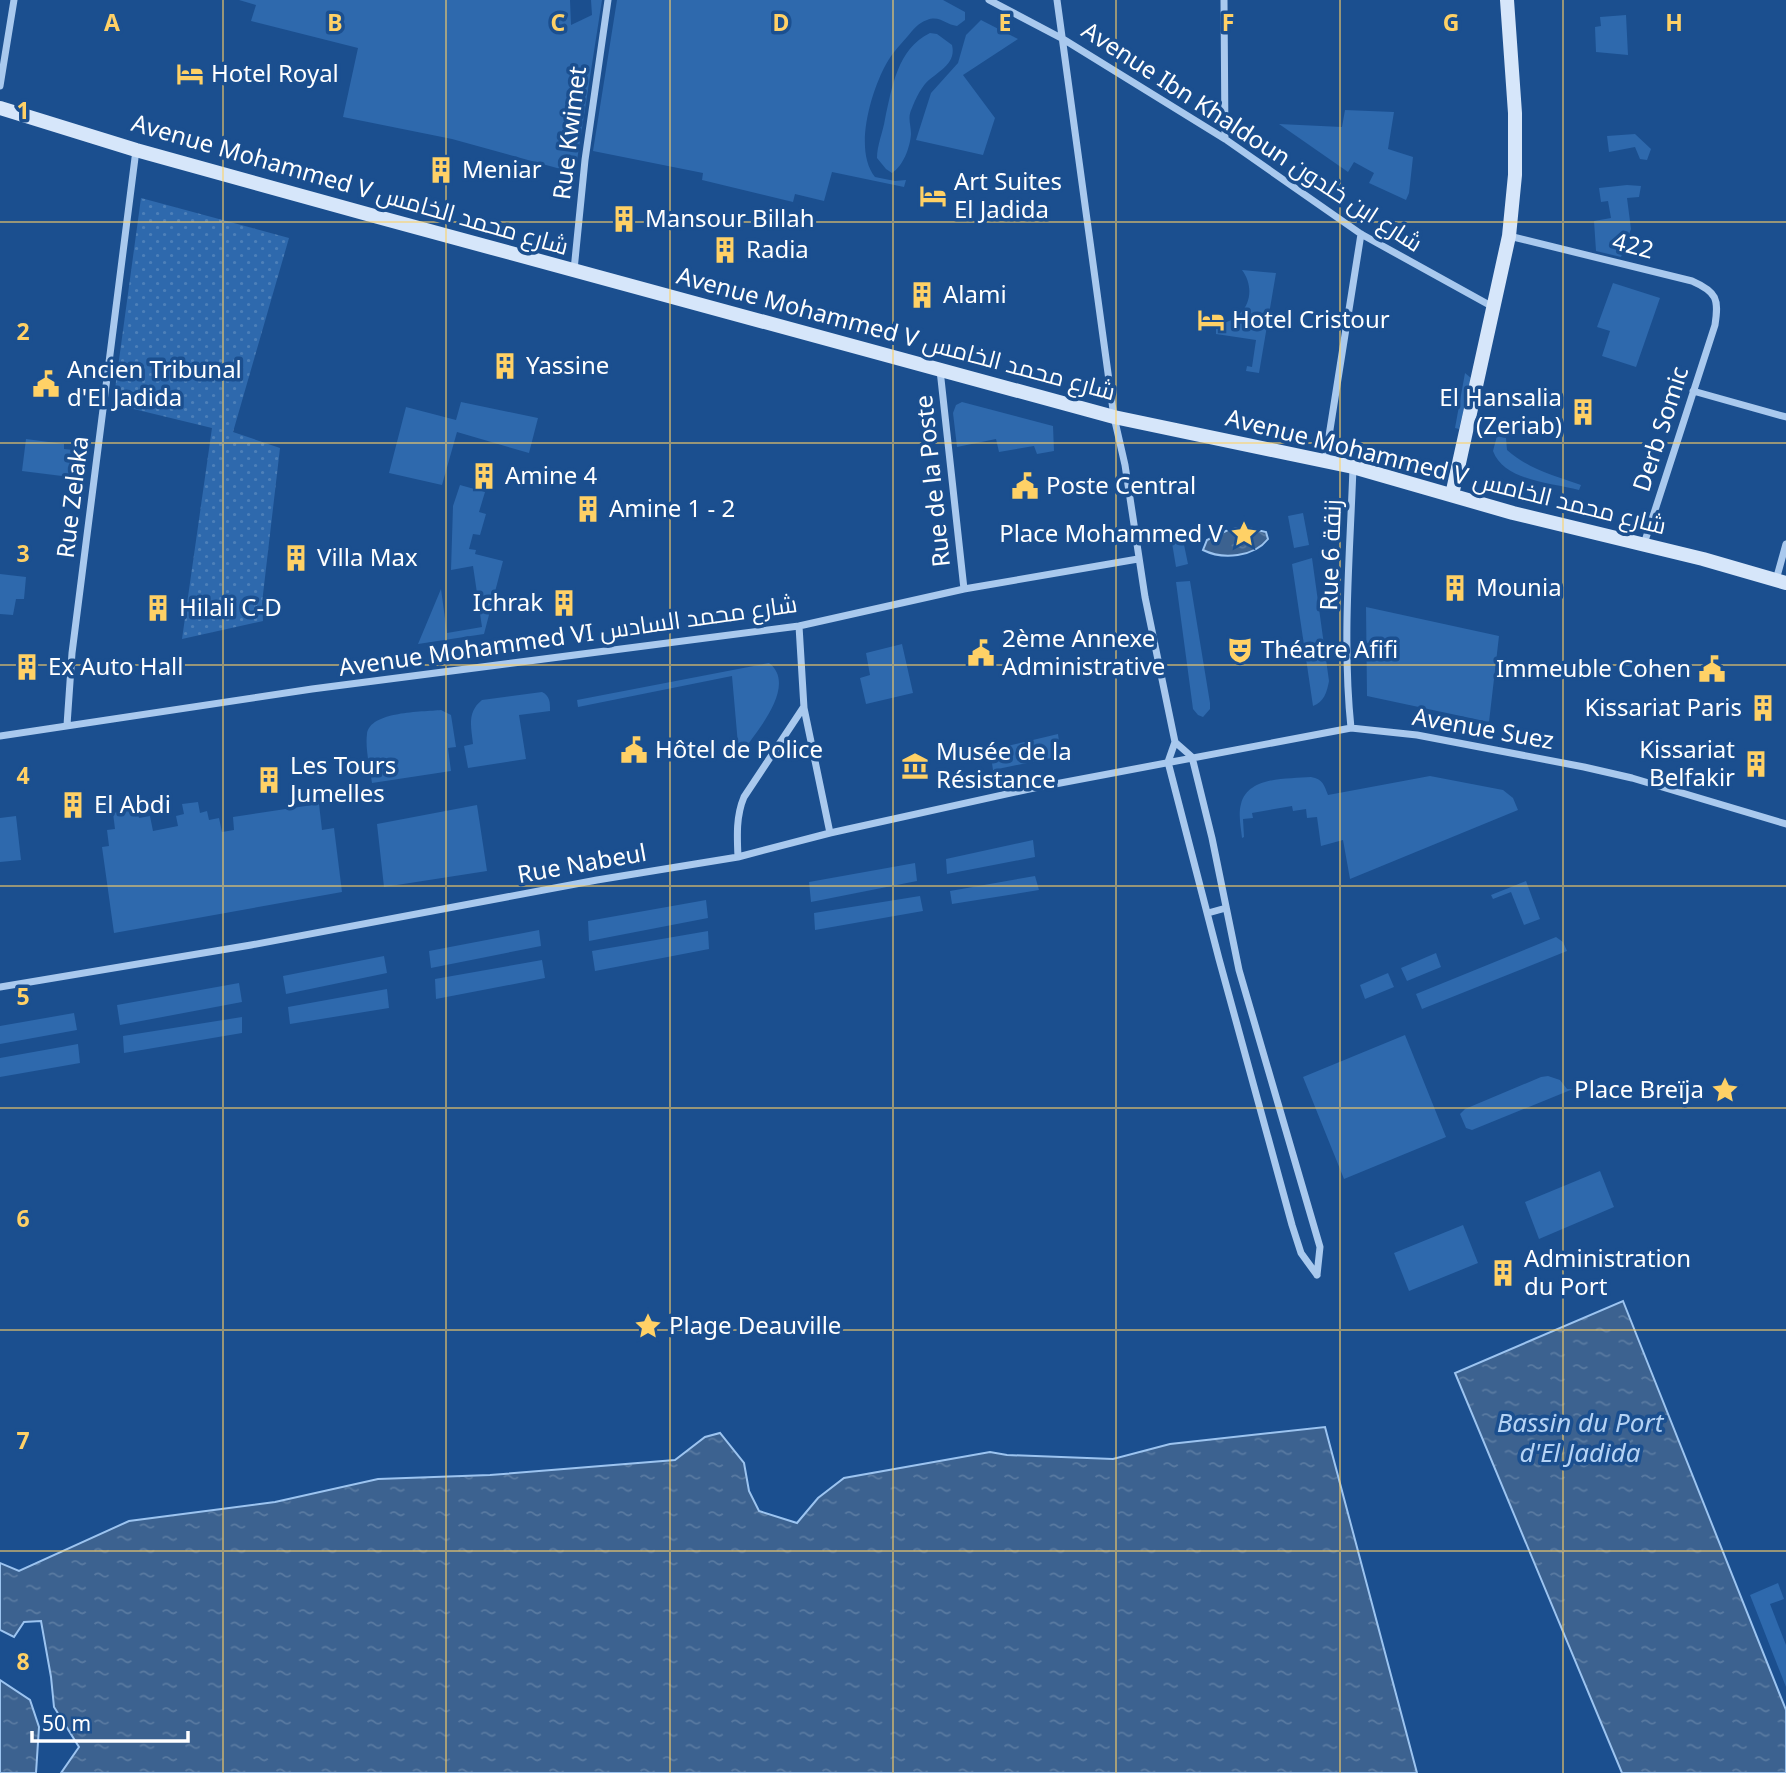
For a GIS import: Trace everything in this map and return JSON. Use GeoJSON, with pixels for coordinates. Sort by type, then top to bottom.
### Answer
{"type":"FeatureCollection","features":[{"type":"Feature","properties":{"kind":"street"},"geometry":{"type":"LineString","coordinates":[[0,86],[14,0]]}},
{"type":"Feature","properties":{"kind":"street","name":"Rue Kwimet"},"geometry":{"type":"LineString","coordinates":[[574,270],[585,160],[608,0]]}},
{"type":"Feature","properties":{"kind":"street","name":"Avenue Ibn Khaldoun شارع ابن خلدون"},"geometry":{"type":"LineString","coordinates":[[989,0],[1063,39],[1225,139],[1362,234],[1493,307]]}},
{"type":"Feature","properties":{"kind":"street"},"geometry":{"type":"LineString","coordinates":[[1057,0],[1114,417],[1125,465],[1138,559],[1175,742],[1168,762],[1292,1225],[1301,1253],[1317,1275],[1320,1247],[1248,1001],[1192,757],[1175,742]]}},
{"type":"Feature","properties":{"kind":"street"},"geometry":{"type":"LineString","coordinates":[[1224,0],[1225,139]]}},
{"type":"Feature","properties":{"kind":"street"},"geometry":{"type":"LineString","coordinates":[[1452,495],[1509,236],[1515,174],[1515,113],[1507,0]]}},
{"type":"Feature","properties":{"kind":"street","name":"Avenue Mohammed V شارع محمد الخامس"},"geometry":{"type":"LineString","coordinates":[[0,108],[136,149],[1114,417],[1353,467],[1781,582]]}},
{"type":"Feature","properties":{"kind":"street","name":"Rue Zelaka"},"geometry":{"type":"LineString","coordinates":[[67,725],[72,653],[136,149]]}},
{"type":"Feature","properties":{"kind":"street"},"geometry":{"type":"LineString","coordinates":[[1325,461],[1362,234]]}},
{"type":"Feature","properties":{"kind":"street","name":"422"},"geometry":{"type":"LineString","coordinates":[[1509,236],[1692,281],[1712,293],[1718,304],[1715,325]]}},
{"type":"Feature","properties":{"kind":"street","name":"Derb Somic"},"geometry":{"type":"LineString","coordinates":[[1644,545],[1715,325]]}},
{"type":"Feature","properties":{"kind":"street","name":"Rue de la Poste"},"geometry":{"type":"LineString","coordinates":[[940,369],[964,589]]}},
{"type":"Feature","properties":{"kind":"street"},"geometry":{"type":"LineString","coordinates":[[1693,391],[1786,417]]}},
{"type":"Feature","properties":{"kind":"street","name":"Rue 6 زنقة"},"geometry":{"type":"LineString","coordinates":[[1351,728],[1347,696],[1347,643],[1353,467]]}},
{"type":"Feature","properties":{"kind":"street"},"geometry":{"type":"LineString","coordinates":[[1781,582],[1786,544]]}},
{"type":"Feature","properties":{"kind":"street","name":"Avenue Mohammed VI شارع محمد السادس"},"geometry":{"type":"LineString","coordinates":[[0,736],[312,689],[799,626],[964,589],[1138,559]]}},
{"type":"Feature","properties":{"kind":"street"},"geometry":{"type":"LineString","coordinates":[[799,626],[804,708],[831,833]]}},
{"type":"Feature","properties":{"kind":"street"},"geometry":{"type":"LineString","coordinates":[[738,857],[737,834],[744,797],[804,708]]}},
{"type":"Feature","properties":{"kind":"street","name":"Avenue Suez"},"geometry":{"type":"LineString","coordinates":[[1168,762],[1351,728],[1417,735],[1584,767],[1632,778],[1786,824]]}},
{"type":"Feature","properties":{"kind":"street","name":"Rue Nabeul"},"geometry":{"type":"LineString","coordinates":[[0,986],[251,945],[597,880],[738,857],[831,833],[1034,788],[1168,762]]}},
{"type":"Feature","properties":{"kind":"street"},"geometry":{"type":"LineString","coordinates":[[1208,913],[1226,908]]}},
{"type":"Feature","properties":{"kind":"street"},"geometry":{"type":"LineString","coordinates":[[1231,1005],[1248,1001]]}},
{"type":"Feature","properties":{"kind":"shaded area"},"geometry":{"type":"Polygon","coordinates":[[[239,0],[570,0],[571,25],[592,15],[591,0],[602,0],[575,173],[452,139],[343,117],[358,48],[251,21],[256,5],[239,0]]]}},
{"type":"Feature","properties":{"kind":"shaded area"},"geometry":{"type":"Polygon","coordinates":[[[617,0],[943,0],[965,12],[965,20],[957,26],[939,19],[927,20],[918,25],[889,60],[874,93],[866,123],[869,166],[875,177],[906,180],[904,187],[832,172],[824,201],[795,194],[793,202],[702,180],[703,173],[593,151],[617,0]]]}},
{"type":"Feature","properties":{"kind":"shaded area"},"geometry":{"type":"Polygon","coordinates":[[[1626,15],[1628,55],[1596,52],[1595,27],[1601,26],[1600,17],[1626,15]]]}},
{"type":"Feature","properties":{"kind":"shaded area"},"geometry":{"type":"Polygon","coordinates":[[[981,20],[1018,39],[963,75],[995,118],[983,155],[916,140],[931,93],[958,63],[966,35],[981,20]]]}},
{"type":"Feature","properties":{"kind":"shaded area"},"geometry":{"type":"Polygon","coordinates":[[[930,33],[937,34],[952,45],[953,52],[949,63],[925,84],[918,95],[910,115],[911,134],[907,151],[903,161],[892,173],[877,158],[894,82],[910,49],[930,33]]]}},
{"type":"Feature","properties":{"kind":"shaded area"},"geometry":{"type":"Polygon","coordinates":[[[1345,110],[1394,112],[1388,149],[1413,157],[1406,200],[1369,183],[1374,173],[1354,162],[1348,172],[1279,124],[1342,127],[1345,110]]]}},
{"type":"Feature","properties":{"kind":"shaded area"},"geometry":{"type":"Polygon","coordinates":[[[1635,134],[1651,149],[1647,160],[1640,159],[1635,147],[1609,152],[1607,136],[1635,134]]]}},
{"type":"Feature","properties":{"kind":"shaded area"},"geometry":{"type":"Polygon","coordinates":[[[1641,186],[1639,197],[1627,198],[1631,229],[1621,257],[1596,251],[1594,221],[1611,218],[1608,201],[1601,202],[1599,188],[1641,186]]]}},
{"type":"Feature","properties":{"kind":"shaded area"},"geometry":{"type":"Polygon","coordinates":[[[141,198],[289,238],[233,432],[280,448],[262,603],[263,621],[182,639],[212,428],[113,404],[141,198]]]}},
{"type":"Feature","properties":{"kind":"shaded area"},"geometry":{"type":"Polygon","coordinates":[[[1242,270],[1276,273],[1259,373],[1246,371],[1247,366],[1252,367],[1256,340],[1216,334],[1216,324],[1235,318],[1246,305],[1249,288],[1242,270]]]}},
{"type":"Feature","properties":{"kind":"shaded area"},"geometry":{"type":"Polygon","coordinates":[[[1613,283],[1660,298],[1636,367],[1602,356],[1610,331],[1597,327],[1613,283]]]}},
{"type":"Feature","properties":{"kind":"shaded area"},"geometry":{"type":"Polygon","coordinates":[[[1465,373],[1471,378],[1459,429],[1455,428],[1465,373]]]}},
{"type":"Feature","properties":{"kind":"shaded area"},"geometry":{"type":"Polygon","coordinates":[[[461,402],[538,418],[529,453],[457,432],[442,485],[389,473],[406,407],[456,420],[461,402]]]}},
{"type":"Feature","properties":{"kind":"shaded area"},"geometry":{"type":"Polygon","coordinates":[[[962,402],[1053,426],[1054,451],[1037,454],[1034,446],[999,452],[996,439],[957,447],[953,413],[956,405],[962,402]]]}},
{"type":"Feature","properties":{"kind":"shaded area"},"geometry":{"type":"Polygon","coordinates":[[[1497,436],[1506,438],[1507,450],[1515,457],[1542,471],[1581,485],[1579,490],[1530,479],[1507,469],[1493,451],[1497,436]]]}},
{"type":"Feature","properties":{"kind":"shaded area"},"geometry":{"type":"Polygon","coordinates":[[[26,439],[64,444],[64,449],[84,451],[82,471],[72,469],[70,477],[22,471],[26,439]]]}},
{"type":"Feature","properties":{"kind":"shaded area"},"geometry":{"type":"Polygon","coordinates":[[[460,485],[485,492],[479,512],[486,514],[480,535],[473,534],[469,549],[476,550],[475,554],[503,561],[484,634],[418,644],[441,589],[447,633],[482,627],[473,566],[451,570],[453,506],[460,485]]]}},
{"type":"Feature","properties":{"kind":"shaded area"},"geometry":{"type":"Polygon","coordinates":[[[1303,513],[1309,545],[1294,548],[1288,516],[1303,513]]]}},
{"type":"Feature","properties":{"kind":"shaded area"},"geometry":{"type":"Polygon","coordinates":[[[1182,535],[1188,564],[1176,567],[1171,537],[1182,535]]]}},
{"type":"Feature","properties":{"kind":"shaded area"},"geometry":{"type":"Polygon","coordinates":[[[1312,558],[1329,681],[1324,696],[1313,706],[1292,564],[1312,558]]]}},
{"type":"Feature","properties":{"kind":"shaded area"},"geometry":{"type":"Polygon","coordinates":[[[0,574],[26,577],[24,599],[16,599],[13,615],[0,614],[0,574]]]}},
{"type":"Feature","properties":{"kind":"shaded area"},"geometry":{"type":"Polygon","coordinates":[[[1190,581],[1210,703],[1210,709],[1203,717],[1193,709],[1176,582],[1190,581]]]}},
{"type":"Feature","properties":{"kind":"shaded area"},"geometry":{"type":"Polygon","coordinates":[[[1366,607],[1499,636],[1489,722],[1367,696],[1366,607]]]}},
{"type":"Feature","properties":{"kind":"shaded area"},"geometry":{"type":"Polygon","coordinates":[[[902,644],[913,693],[866,704],[860,678],[870,675],[866,653],[902,644]]]}},
{"type":"Feature","properties":{"kind":"shaded area"},"geometry":{"type":"Polygon","coordinates":[[[769,663],[777,673],[779,684],[776,697],[763,724],[739,756],[732,676],[578,707],[577,700],[769,663]]]}},
{"type":"Feature","properties":{"kind":"shaded area"},"geometry":{"type":"Polygon","coordinates":[[[542,692],[547,695],[550,711],[519,715],[526,759],[468,768],[464,746],[473,744],[471,720],[477,705],[482,700],[542,692]]]}},
{"type":"Feature","properties":{"kind":"shaded area"},"geometry":{"type":"Polygon","coordinates":[[[441,710],[451,715],[456,747],[448,748],[451,771],[372,783],[367,746],[370,726],[398,714],[441,710]]]}},
{"type":"Feature","properties":{"kind":"shaded area"},"geometry":{"type":"Polygon","coordinates":[[[1058,734],[1061,756],[993,770],[990,750],[1058,734]]]}},
{"type":"Feature","properties":{"kind":"shaded area"},"geometry":{"type":"Polygon","coordinates":[[[1430,776],[1503,790],[1513,798],[1518,810],[1350,879],[1343,840],[1321,846],[1317,817],[1307,818],[1306,809],[1293,811],[1292,806],[1252,813],[1253,818],[1243,819],[1242,838],[1241,804],[1245,795],[1260,784],[1311,777],[1321,781],[1328,795],[1430,776]]]}},
{"type":"Feature","properties":{"kind":"shaded area"},"geometry":{"type":"Polygon","coordinates":[[[198,802],[200,813],[207,811],[209,820],[219,818],[222,832],[234,830],[233,817],[319,804],[322,830],[334,828],[342,892],[114,933],[102,847],[109,846],[107,830],[115,829],[113,813],[137,809],[139,818],[150,816],[153,831],[178,826],[176,816],[184,814],[182,804],[198,802]]]}},
{"type":"Feature","properties":{"kind":"shaded area"},"geometry":{"type":"Polygon","coordinates":[[[477,805],[487,871],[384,887],[377,824],[477,805]]]}},
{"type":"Feature","properties":{"kind":"shaded area"},"geometry":{"type":"Polygon","coordinates":[[[16,816],[21,860],[0,862],[0,818],[16,816]]]}},
{"type":"Feature","properties":{"kind":"shaded area"},"geometry":{"type":"Polygon","coordinates":[[[1033,840],[1035,857],[947,874],[946,859],[1033,840]]]}},
{"type":"Feature","properties":{"kind":"shaded area"},"geometry":{"type":"Polygon","coordinates":[[[915,863],[917,881],[811,902],[809,882],[915,863]]]}},
{"type":"Feature","properties":{"kind":"shaded area"},"geometry":{"type":"Polygon","coordinates":[[[1035,876],[1039,890],[952,904],[950,891],[1035,876]]]}},
{"type":"Feature","properties":{"kind":"shaded area"},"geometry":{"type":"Polygon","coordinates":[[[1526,881],[1540,919],[1524,925],[1511,892],[1493,899],[1491,895],[1526,881]]]}},
{"type":"Feature","properties":{"kind":"shaded area"},"geometry":{"type":"Polygon","coordinates":[[[920,896],[923,911],[815,930],[814,913],[920,896]]]}},
{"type":"Feature","properties":{"kind":"shaded area"},"geometry":{"type":"Polygon","coordinates":[[[706,900],[708,918],[589,941],[588,921],[706,900]]]}},
{"type":"Feature","properties":{"kind":"shaded area"},"geometry":{"type":"Polygon","coordinates":[[[539,930],[541,946],[431,968],[429,951],[539,930]]]}},
{"type":"Feature","properties":{"kind":"shaded area"},"geometry":{"type":"Polygon","coordinates":[[[708,931],[709,949],[595,971],[592,951],[708,931]]]}},
{"type":"Feature","properties":{"kind":"shaded area"},"geometry":{"type":"Polygon","coordinates":[[[1556,937],[1563,942],[1567,951],[1422,1009],[1416,994],[1556,937]]]}},
{"type":"Feature","properties":{"kind":"shaded area"},"geometry":{"type":"Polygon","coordinates":[[[1436,953],[1441,967],[1407,981],[1401,968],[1436,953]]]}},
{"type":"Feature","properties":{"kind":"shaded area"},"geometry":{"type":"Polygon","coordinates":[[[384,956],[387,973],[286,994],[283,976],[384,956]]]}},
{"type":"Feature","properties":{"kind":"shaded area"},"geometry":{"type":"Polygon","coordinates":[[[542,960],[545,978],[436,999],[435,979],[542,960]]]}},
{"type":"Feature","properties":{"kind":"shaded area"},"geometry":{"type":"Polygon","coordinates":[[[1388,973],[1394,987],[1365,999],[1360,985],[1388,973]]]}},
{"type":"Feature","properties":{"kind":"shaded area"},"geometry":{"type":"Polygon","coordinates":[[[239,983],[242,1002],[120,1025],[117,1005],[239,983]]]}},
{"type":"Feature","properties":{"kind":"shaded area"},"geometry":{"type":"Polygon","coordinates":[[[387,989],[389,1008],[290,1024],[288,1007],[387,989]]]}},
{"type":"Feature","properties":{"kind":"shaded area"},"geometry":{"type":"Polygon","coordinates":[[[74,1013],[77,1030],[0,1044],[0,1026],[74,1013]]]}},
{"type":"Feature","properties":{"kind":"shaded area"},"geometry":{"type":"Polygon","coordinates":[[[242,1017],[242,1033],[124,1053],[123,1036],[242,1017]]]}},
{"type":"Feature","properties":{"kind":"shaded area"},"geometry":{"type":"Polygon","coordinates":[[[1405,1035],[1446,1137],[1344,1179],[1303,1077],[1405,1035]]]}},
{"type":"Feature","properties":{"kind":"shaded area"},"geometry":{"type":"Polygon","coordinates":[[[78,1044],[80,1063],[0,1077],[0,1058],[78,1044]]]}},
{"type":"Feature","properties":{"kind":"shaded area"},"geometry":{"type":"Polygon","coordinates":[[[1548,1076],[1560,1080],[1567,1089],[1573,1089],[1472,1130],[1466,1128],[1460,1114],[1465,1109],[1548,1076]]]}},
{"type":"Feature","properties":{"kind":"shaded area"},"geometry":{"type":"Polygon","coordinates":[[[1600,1171],[1614,1207],[1539,1239],[1525,1202],[1600,1171]]]}},
{"type":"Feature","properties":{"kind":"shaded area"},"geometry":{"type":"Polygon","coordinates":[[[1463,1225],[1478,1263],[1409,1291],[1394,1253],[1463,1225]]]}},
{"type":"Feature","properties":{"kind":"shaded area"},"geometry":{"type":"Polygon","coordinates":[[[1778,1583],[1784,1599],[1770,1604],[1786,1645],[1786,1687],[1750,1595],[1778,1583]]]}},
{"type":"Feature","properties":{"kind":"water"},"geometry":{"type":"Polygon","coordinates":[[[1244,527],[1266,532],[1268,539],[1255,550],[1238,555],[1220,555],[1203,550],[1207,540],[1228,530],[1244,527]]]}},
{"type":"Feature","properties":{"kind":"water","name":"Bassin du Port d'El Jadida"},"geometry":{"type":"Polygon","coordinates":[[[1623,1301],[1786,1710],[1786,1773],[1622,1773],[1455,1373],[1623,1301]]]}},
{"type":"Feature","properties":{"kind":"water"},"geometry":{"type":"Polygon","coordinates":[[[1325,1427],[1417,1773],[61,1773],[79,1747],[54,1707],[41,1621],[24,1622],[14,1637],[0,1630],[0,1563],[19,1571],[129,1521],[275,1502],[378,1479],[490,1475],[675,1460],[705,1437],[720,1433],[744,1463],[749,1491],[759,1511],[797,1523],[818,1498],[844,1478],[990,1452],[1113,1459],[1170,1444],[1325,1427]]]}},
{"type":"Feature","properties":{"kind":"water"},"geometry":{"type":"Polygon","coordinates":[[[0,1680],[30,1700],[39,1727],[36,1773],[0,1773],[0,1680]]]}},
{"type":"Feature","properties":{"kind":"place","name":"Hotel Royal"},"geometry":{"type":"Point","coordinates":[190,74]}},
{"type":"Feature","properties":{"kind":"place","name":"Meniar"},"geometry":{"type":"Point","coordinates":[441,170]}},
{"type":"Feature","properties":{"kind":"place","name":"Art Suites El Jadida"},"geometry":{"type":"Point","coordinates":[933,196]}},
{"type":"Feature","properties":{"kind":"place","name":"Mansour Billah"},"geometry":{"type":"Point","coordinates":[624,219]}},
{"type":"Feature","properties":{"kind":"place","name":"Radia"},"geometry":{"type":"Point","coordinates":[725,250]}},
{"type":"Feature","properties":{"kind":"place","name":"Alami"},"geometry":{"type":"Point","coordinates":[922,295]}},
{"type":"Feature","properties":{"kind":"place","name":"Hotel Cristour"},"geometry":{"type":"Point","coordinates":[1211,320]}},
{"type":"Feature","properties":{"kind":"place","name":"Yassine"},"geometry":{"type":"Point","coordinates":[505,366]}},
{"type":"Feature","properties":{"kind":"place","name":"Ancien Tribunal d'El Jadida"},"geometry":{"type":"Point","coordinates":[46,384]}},
{"type":"Feature","properties":{"kind":"place","name":"El Hansalia (Zeriab)"},"geometry":{"type":"Point","coordinates":[1583,412]}},
{"type":"Feature","properties":{"kind":"place","name":"Amine 4"},"geometry":{"type":"Point","coordinates":[484,476]}},
{"type":"Feature","properties":{"kind":"place","name":"Poste Central"},"geometry":{"type":"Point","coordinates":[1025,486]}},
{"type":"Feature","properties":{"kind":"place","name":"Amine 1 - 2"},"geometry":{"type":"Point","coordinates":[588,509]}},
{"type":"Feature","properties":{"kind":"place","name":"Place Mohammed V"},"geometry":{"type":"Point","coordinates":[1244,534]}},
{"type":"Feature","properties":{"kind":"place","name":"Villa Max"},"geometry":{"type":"Point","coordinates":[296,558]}},
{"type":"Feature","properties":{"kind":"place","name":"Mounia"},"geometry":{"type":"Point","coordinates":[1455,588]}},
{"type":"Feature","properties":{"kind":"place","name":"Ichrak"},"geometry":{"type":"Point","coordinates":[564,603]}},
{"type":"Feature","properties":{"kind":"place","name":"Hilali C-D"},"geometry":{"type":"Point","coordinates":[158,608]}},
{"type":"Feature","properties":{"kind":"place","name":"Théatre Afifi"},"geometry":{"type":"Point","coordinates":[1240,650]}},
{"type":"Feature","properties":{"kind":"place","name":"2ème Annexe Administrative"},"geometry":{"type":"Point","coordinates":[981,653]}},
{"type":"Feature","properties":{"kind":"place","name":"Ex Auto Hall"},"geometry":{"type":"Point","coordinates":[27,667]}},
{"type":"Feature","properties":{"kind":"place","name":"Immeuble Cohen"},"geometry":{"type":"Point","coordinates":[1712,669]}},
{"type":"Feature","properties":{"kind":"place","name":"Kissariat Paris"},"geometry":{"type":"Point","coordinates":[1763,708]}},
{"type":"Feature","properties":{"kind":"place","name":"Hôtel de Police"},"geometry":{"type":"Point","coordinates":[634,750]}},
{"type":"Feature","properties":{"kind":"place","name":"Kissariat Belfakir"},"geometry":{"type":"Point","coordinates":[1756,764]}},
{"type":"Feature","properties":{"kind":"place","name":"Musée de la Résistance"},"geometry":{"type":"Point","coordinates":[915,766]}},
{"type":"Feature","properties":{"kind":"place","name":"Les Tours Jumelles"},"geometry":{"type":"Point","coordinates":[269,780]}},
{"type":"Feature","properties":{"kind":"place","name":"El Abdi"},"geometry":{"type":"Point","coordinates":[73,805]}},
{"type":"Feature","properties":{"kind":"place","name":"Place Breïja"},"geometry":{"type":"Point","coordinates":[1725,1090]}},
{"type":"Feature","properties":{"kind":"place","name":"Administration du Port"},"geometry":{"type":"Point","coordinates":[1503,1273]}},
{"type":"Feature","properties":{"kind":"place","name":"Plage Deauville"},"geometry":{"type":"Point","coordinates":[648,1326]}}]}
